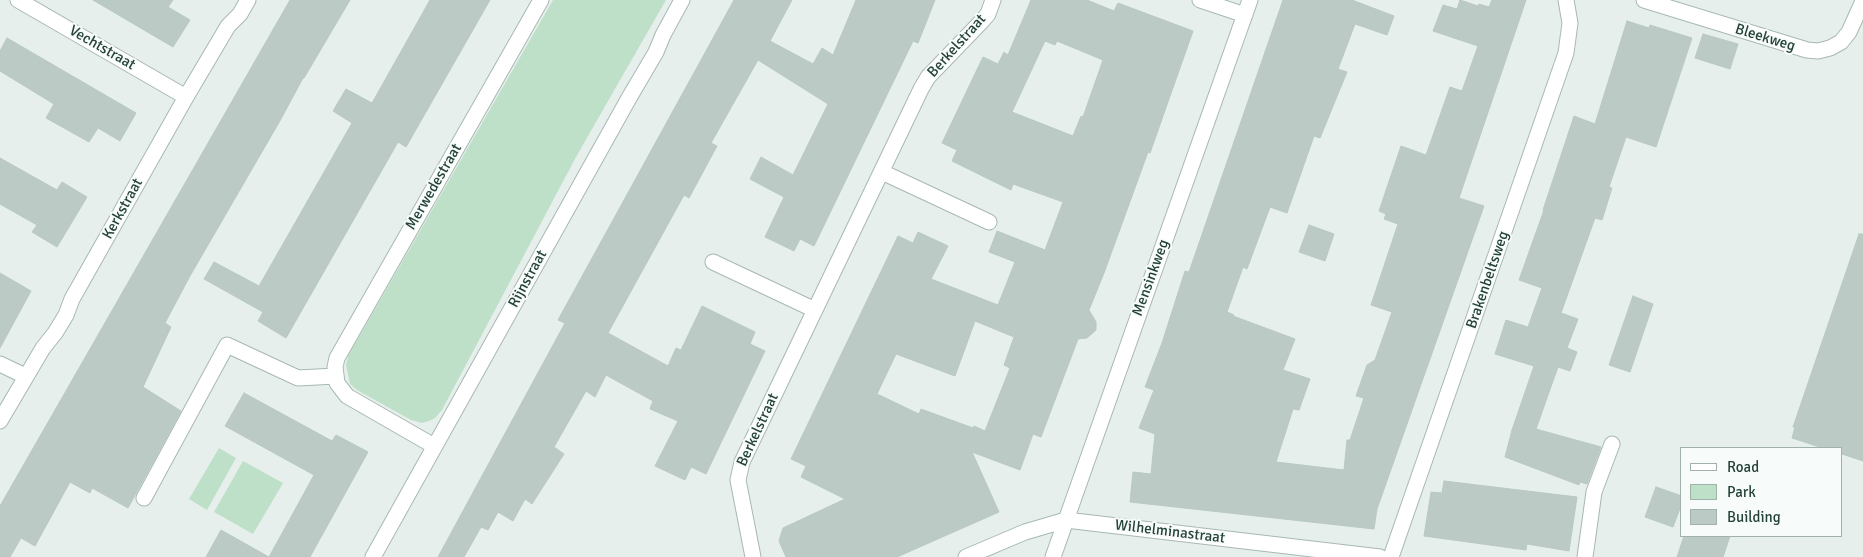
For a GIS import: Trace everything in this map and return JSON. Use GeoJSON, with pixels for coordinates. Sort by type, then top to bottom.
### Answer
{"type":"FeatureCollection","features":[{"type":"Feature","properties":{"kind":"street","name":"Vechtstraat"},"geometry":{"type":"LineString","coordinates":[[18,0],[186,97]]}},
{"type":"Feature","properties":{"kind":"street","name":"Kerkstraat"},"geometry":{"type":"LineString","coordinates":[[0,420],[66,315],[72,299],[186,97],[228,26],[240,14],[248,0]]}},
{"type":"Feature","properties":{"kind":"street","name":"Merwedestraat"},"geometry":{"type":"LineString","coordinates":[[336,376],[335,367],[341,350],[542,0]]}},
{"type":"Feature","properties":{"kind":"street","name":"Rijnstraat"},"geometry":{"type":"LineString","coordinates":[[373,557],[628,98],[656,52],[682,0]]}},
{"type":"Feature","properties":{"kind":"street","name":"Berkelstraat"},"geometry":{"type":"LineString","coordinates":[[753,557],[740,491],[739,472],[742,462],[924,82],[988,14],[993,0]]}},
{"type":"Feature","properties":{"kind":"street"},"geometry":{"type":"LineString","coordinates":[[1200,0],[1245,15]]}},
{"type":"Feature","properties":{"kind":"street","name":"Mensinkweg"},"geometry":{"type":"LineString","coordinates":[[1053,557],[1250,0]]}},
{"type":"Feature","properties":{"kind":"street","name":"Brakenbeltsweg"},"geometry":{"type":"LineString","coordinates":[[1391,557],[1566,53],[1570,22],[1566,0]]}},
{"type":"Feature","properties":{"kind":"street","name":"Bleekweg"},"geometry":{"type":"LineString","coordinates":[[1644,0],[1807,50],[1818,51],[1830,48],[1841,42],[1849,32],[1863,1]]}},
{"type":"Feature","properties":{"kind":"street"},"geometry":{"type":"LineString","coordinates":[[882,172],[989,222]]}},
{"type":"Feature","properties":{"kind":"street"},"geometry":{"type":"LineString","coordinates":[[713,262],[815,310]]}},
{"type":"Feature","properties":{"kind":"street"},"geometry":{"type":"LineString","coordinates":[[144,498],[227,345],[298,378],[336,376],[341,390],[347,396],[434,446]]}},
{"type":"Feature","properties":{"kind":"street"},"geometry":{"type":"LineString","coordinates":[[0,364],[26,376]]}},
{"type":"Feature","properties":{"kind":"street"},"geometry":{"type":"LineString","coordinates":[[1585,557],[1594,492],[1612,444]]}},
{"type":"Feature","properties":{"kind":"street","name":"Wilhelminastraat"},"geometry":{"type":"LineString","coordinates":[[966,557],[1025,532],[1066,520],[1380,557]]}},
{"type":"Feature","properties":{"kind":"green space"},"geometry":{"type":"Polygon","coordinates":[[[553,0],[666,0],[576,157],[442,410],[435,418],[429,421],[422,423],[411,420],[357,390],[350,384],[346,365],[348,356],[553,0]]]}},
{"type":"Feature","properties":{"kind":"green space"},"geometry":{"type":"Polygon","coordinates":[[[219,448],[236,458],[207,510],[189,499],[219,448]]]}},
{"type":"Feature","properties":{"kind":"green space"},"geometry":{"type":"Polygon","coordinates":[[[243,461],[283,483],[253,534],[214,512],[243,461]]]}},
{"type":"Feature","properties":{"kind":"building"},"geometry":{"type":"Polygon","coordinates":[[[93,0],[173,0],[168,7],[190,20],[173,47],[93,0]]]}},
{"type":"Feature","properties":{"kind":"building"},"geometry":{"type":"Polygon","coordinates":[[[290,0],[350,0],[303,78],[165,323],[171,327],[143,387],[181,411],[128,508],[92,488],[90,493],[70,482],[35,546],[21,538],[10,557],[0,557],[0,506],[290,0]]]}},
{"type":"Feature","properties":{"kind":"building"},"geometry":{"type":"Polygon","coordinates":[[[430,0],[490,0],[406,147],[398,142],[286,338],[258,321],[263,312],[204,279],[214,262],[259,286],[352,123],[333,111],[346,89],[372,103],[430,0]]]}},
{"type":"Feature","properties":{"kind":"building"},"geometry":{"type":"Polygon","coordinates":[[[734,0],[792,0],[770,41],[813,64],[822,48],[833,55],[856,0],[935,0],[918,43],[913,41],[814,246],[800,239],[794,251],[765,237],[784,197],[750,179],[761,157],[793,175],[828,104],[758,60],[711,143],[717,146],[689,198],[684,195],[608,333],[668,366],[676,348],[681,350],[702,306],[755,332],[750,344],[765,351],[706,474],[691,467],[685,480],[655,466],[678,421],[650,409],[653,401],[606,375],[595,397],[586,391],[554,447],[564,454],[532,504],[525,499],[513,521],[498,512],[488,530],[481,527],[464,557],[438,557],[565,323],[558,320],[734,0]]]}},
{"type":"Feature","properties":{"kind":"building"},"geometry":{"type":"Polygon","coordinates":[[[1031,0],[1087,0],[1114,11],[1118,3],[1193,31],[1150,153],[1148,152],[1089,310],[1096,322],[1096,330],[1087,338],[1078,339],[1041,437],[1033,434],[1020,470],[972,452],[999,512],[897,557],[786,557],[779,541],[783,528],[845,499],[801,477],[806,466],[791,459],[898,236],[913,243],[918,232],[948,246],[931,279],[998,305],[1015,262],[989,252],[997,231],[1045,250],[1063,202],[1013,184],[1011,190],[952,161],[957,150],[942,143],[983,57],[998,64],[1004,52],[1008,55],[1031,0]],[[1045,41],[1012,112],[1073,136],[1081,116],[1083,117],[1103,60],[1057,41],[1055,45],[1045,41]],[[975,321],[955,376],[896,354],[877,394],[919,414],[921,409],[985,431],[1010,368],[1004,365],[1014,337],[975,321]]]}},
{"type":"Feature","properties":{"kind":"building"},"geometry":{"type":"Polygon","coordinates":[[[1283,0],[1352,0],[1394,16],[1387,35],[1355,24],[1338,69],[1347,72],[1320,138],[1314,136],[1287,213],[1270,207],[1247,269],[1243,267],[1227,312],[1233,316],[1295,339],[1283,370],[1310,379],[1299,410],[1293,409],[1276,462],[1344,470],[1347,440],[1350,440],[1364,398],[1356,396],[1367,365],[1375,360],[1392,312],[1371,305],[1398,224],[1384,219],[1386,214],[1379,211],[1401,146],[1426,155],[1450,87],[1462,91],[1478,46],[1433,31],[1443,5],[1457,9],[1460,0],[1478,6],[1479,4],[1489,7],[1492,0],[1526,0],[1459,198],[1484,206],[1377,509],[1374,529],[1130,502],[1133,472],[1151,474],[1155,434],[1139,428],[1154,390],[1145,387],[1162,343],[1185,271],[1189,272],[1283,0]]]}},
{"type":"Feature","properties":{"kind":"building"},"geometry":{"type":"Polygon","coordinates":[[[1627,21],[1649,28],[1650,25],[1692,38],[1656,147],[1626,137],[1609,187],[1612,188],[1602,220],[1595,218],[1561,313],[1578,319],[1567,348],[1577,352],[1570,371],[1558,367],[1536,429],[1601,447],[1587,484],[1580,482],[1579,485],[1505,457],[1512,430],[1534,366],[1495,354],[1506,320],[1528,327],[1542,288],[1519,280],[1574,116],[1595,124],[1627,21]]]}},
{"type":"Feature","properties":{"kind":"building"},"geometry":{"type":"Polygon","coordinates":[[[1703,34],[1738,44],[1730,69],[1695,58],[1703,34]]]}},
{"type":"Feature","properties":{"kind":"building"},"geometry":{"type":"Polygon","coordinates":[[[7,38],[136,113],[120,141],[98,128],[89,142],[46,118],[54,104],[0,71],[0,51],[7,38]]]}},
{"type":"Feature","properties":{"kind":"building"},"geometry":{"type":"Polygon","coordinates":[[[0,158],[57,190],[62,182],[87,197],[57,247],[32,232],[37,225],[0,204],[0,158]]]}},
{"type":"Feature","properties":{"kind":"building"},"geometry":{"type":"Polygon","coordinates":[[[1309,225],[1334,234],[1325,261],[1299,252],[1309,225]]]}},
{"type":"Feature","properties":{"kind":"building"},"geometry":{"type":"Polygon","coordinates":[[[1859,234],[1863,234],[1863,461],[1843,454],[1843,447],[1820,447],[1792,438],[1795,427],[1793,427],[1859,234]]]}},
{"type":"Feature","properties":{"kind":"building"},"geometry":{"type":"Polygon","coordinates":[[[0,273],[31,291],[0,348],[0,273]]]}},
{"type":"Feature","properties":{"kind":"building"},"geometry":{"type":"Polygon","coordinates":[[[1633,296],[1653,304],[1630,372],[1609,365],[1633,296]]]}},
{"type":"Feature","properties":{"kind":"building"},"geometry":{"type":"Polygon","coordinates":[[[244,393],[332,441],[336,435],[368,452],[310,557],[269,557],[314,475],[225,426],[244,393]]]}},
{"type":"Feature","properties":{"kind":"building"},"geometry":{"type":"Polygon","coordinates":[[[1444,481],[1577,497],[1569,551],[1527,544],[1526,550],[1424,536],[1431,492],[1442,493],[1444,481]]]}},
{"type":"Feature","properties":{"kind":"building"},"geometry":{"type":"Polygon","coordinates":[[[1656,487],[1680,495],[1680,508],[1673,527],[1645,517],[1656,487]]]}},
{"type":"Feature","properties":{"kind":"building"},"geometry":{"type":"Polygon","coordinates":[[[221,530],[269,557],[206,557],[221,530]]]}},
{"type":"Feature","properties":{"kind":"building"},"geometry":{"type":"Polygon","coordinates":[[[1684,537],[1730,537],[1723,557],[1677,557],[1684,537]]]}}]}
